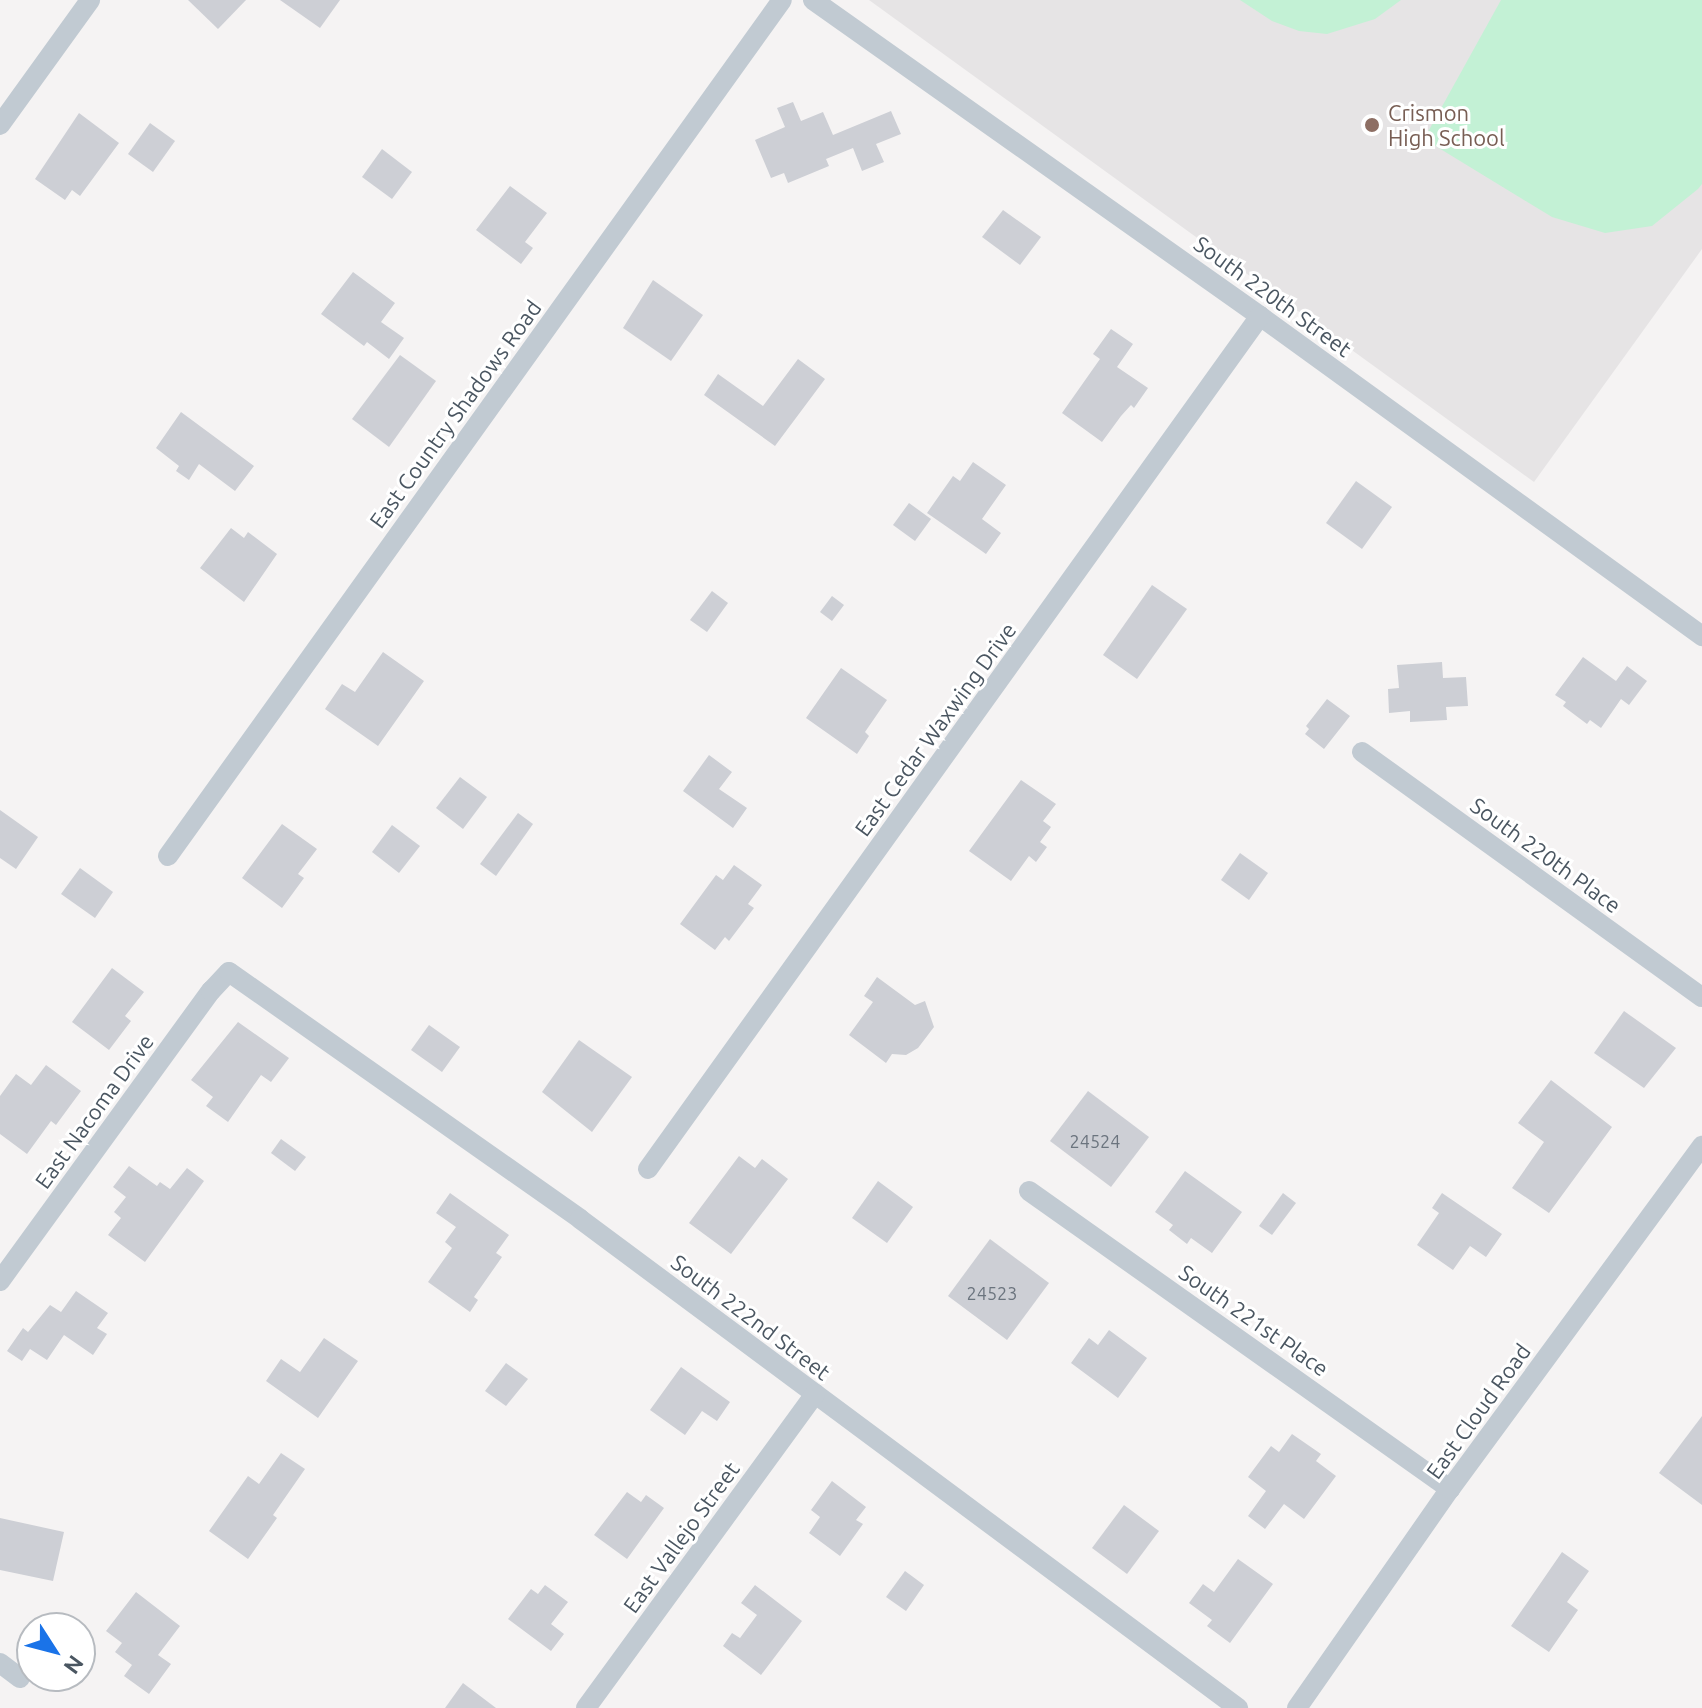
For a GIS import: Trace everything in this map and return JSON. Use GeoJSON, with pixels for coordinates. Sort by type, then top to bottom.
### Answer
{"type":"FeatureCollection","features":[{"type":"Feature","properties":{"kind":"street"},"geometry":{"type":"LineString","coordinates":[[0,125],[90,0]]}},
{"type":"Feature","properties":{"kind":"street","name":"East Country Shadows Road"},"geometry":{"type":"LineString","coordinates":[[168,856],[782,0]]}},
{"type":"Feature","properties":{"kind":"street","name":"South 220th Street"},"geometry":{"type":"LineString","coordinates":[[813,0],[1260,316],[1702,636]]}},
{"type":"Feature","properties":{"kind":"street","name":"East Cedar Waxwing Drive"},"geometry":{"type":"LineString","coordinates":[[648,1169],[1260,316]]}},
{"type":"Feature","properties":{"kind":"street","name":"South 220th Place"},"geometry":{"type":"LineString","coordinates":[[1362,752],[1702,997]]}},
{"type":"Feature","properties":{"kind":"street","name":"East Nacoma Drive"},"geometry":{"type":"LineString","coordinates":[[0,1281],[211,991],[229,972]]}},
{"type":"Feature","properties":{"kind":"street","name":"South 222nd Street"},"geometry":{"type":"LineString","coordinates":[[229,972],[580,1219],[1238,1708]]}},
{"type":"Feature","properties":{"kind":"street","name":"East Cloud Road"},"geometry":{"type":"LineString","coordinates":[[1297,1708],[1450,1489],[1702,1146]]}},
{"type":"Feature","properties":{"kind":"street","name":"South 221st Place"},"geometry":{"type":"LineString","coordinates":[[1029,1191],[1450,1489]]}},
{"type":"Feature","properties":{"kind":"street","name":"East Vallejo Street"},"geometry":{"type":"LineString","coordinates":[[586,1708],[815,1394]]}},
{"type":"Feature","properties":{"kind":"shaded area","name":"Crismon High School"},"geometry":{"type":"Polygon","coordinates":[[[869,0],[1702,0],[1702,249],[1534,482],[869,0]]]}},
{"type":"Feature","properties":{"kind":"green space"},"geometry":{"type":"Polygon","coordinates":[[[1240,0],[1401,0],[1375,19],[1327,34],[1299,31],[1272,21],[1240,0]]]}},
{"type":"Feature","properties":{"kind":"green space"},"geometry":{"type":"Polygon","coordinates":[[[1501,0],[1702,0],[1702,184],[1698,189],[1652,226],[1605,233],[1552,217],[1424,139],[1501,0]]]}},
{"type":"Feature","properties":{"kind":"building"},"geometry":{"type":"Polygon","coordinates":[[[188,0],[246,0],[218,29],[188,0]]]}},
{"type":"Feature","properties":{"kind":"building"},"geometry":{"type":"Polygon","coordinates":[[[280,0],[340,0],[320,28],[280,0]]]}},
{"type":"Feature","properties":{"kind":"building"},"geometry":{"type":"Polygon","coordinates":[[[793,102],[801,121],[823,112],[833,135],[891,111],[901,134],[876,144],[884,162],[862,171],[853,148],[826,159],[829,166],[788,183],[784,173],[771,178],[755,140],[785,127],[777,108],[793,102]]]}},
{"type":"Feature","properties":{"kind":"building"},"geometry":{"type":"Polygon","coordinates":[[[79,113],[119,143],[80,196],[72,190],[65,200],[35,179],[79,113]]]}},
{"type":"Feature","properties":{"kind":"building"},"geometry":{"type":"Polygon","coordinates":[[[150,123],[175,141],[153,172],[128,154],[150,123]]]}},
{"type":"Feature","properties":{"kind":"building"},"geometry":{"type":"Polygon","coordinates":[[[382,149],[412,172],[392,199],[362,177],[382,149]]]}},
{"type":"Feature","properties":{"kind":"building"},"geometry":{"type":"Polygon","coordinates":[[[510,186],[547,213],[525,242],[533,248],[521,264],[476,230],[510,186]]]}},
{"type":"Feature","properties":{"kind":"building"},"geometry":{"type":"Polygon","coordinates":[[[1003,210],[1041,237],[1020,265],[982,237],[1003,210]]]}},
{"type":"Feature","properties":{"kind":"building"},"geometry":{"type":"Polygon","coordinates":[[[353,272],[395,303],[381,322],[404,338],[389,359],[367,342],[364,346],[321,314],[353,272]]]}},
{"type":"Feature","properties":{"kind":"building"},"geometry":{"type":"Polygon","coordinates":[[[653,280],[703,315],[671,361],[623,328],[653,280]]]}},
{"type":"Feature","properties":{"kind":"building"},"geometry":{"type":"Polygon","coordinates":[[[1111,329],[1133,344],[1117,367],[1148,388],[1102,442],[1062,413],[1100,359],[1093,354],[1111,329]]]}},
{"type":"Feature","properties":{"kind":"building"},"geometry":{"type":"Polygon","coordinates":[[[400,355],[436,381],[389,447],[352,419],[400,355]]]}},
{"type":"Feature","properties":{"kind":"building"},"geometry":{"type":"Polygon","coordinates":[[[798,359],[825,379],[775,446],[704,395],[718,374],[763,406],[798,359]]]}},
{"type":"Feature","properties":{"kind":"building"},"geometry":{"type":"Polygon","coordinates":[[[181,412],[254,466],[235,491],[199,464],[189,480],[176,471],[179,466],[156,448],[181,412]]]}},
{"type":"Feature","properties":{"kind":"building"},"geometry":{"type":"Polygon","coordinates":[[[973,462],[1006,485],[982,519],[1001,533],[986,554],[927,513],[953,476],[960,481],[973,462]]]}},
{"type":"Feature","properties":{"kind":"building"},"geometry":{"type":"Polygon","coordinates":[[[1356,481],[1392,507],[1362,549],[1326,523],[1356,481]]]}},
{"type":"Feature","properties":{"kind":"building"},"geometry":{"type":"Polygon","coordinates":[[[909,503],[931,519],[915,541],[893,525],[909,503]]]}},
{"type":"Feature","properties":{"kind":"building"},"geometry":{"type":"Polygon","coordinates":[[[231,528],[244,538],[248,532],[277,554],[244,602],[200,568],[231,528]]]}},
{"type":"Feature","properties":{"kind":"building"},"geometry":{"type":"Polygon","coordinates":[[[1152,585],[1187,609],[1137,679],[1103,655],[1152,585]]]}},
{"type":"Feature","properties":{"kind":"building"},"geometry":{"type":"Polygon","coordinates":[[[712,591],[728,603],[707,632],[690,620],[712,591]]]}},
{"type":"Feature","properties":{"kind":"building"},"geometry":{"type":"Polygon","coordinates":[[[832,596],[844,605],[832,621],[820,612],[832,596]]]}},
{"type":"Feature","properties":{"kind":"building"},"geometry":{"type":"Polygon","coordinates":[[[383,652],[424,681],[378,746],[325,709],[342,684],[355,692],[383,652]]]}},
{"type":"Feature","properties":{"kind":"building"},"geometry":{"type":"Polygon","coordinates":[[[1583,657],[1616,681],[1627,666],[1647,681],[1629,705],[1621,699],[1601,728],[1590,720],[1587,724],[1563,706],[1566,702],[1555,695],[1583,657]]]}},
{"type":"Feature","properties":{"kind":"building"},"geometry":{"type":"Polygon","coordinates":[[[1442,662],[1443,678],[1466,677],[1468,706],[1446,707],[1447,720],[1410,722],[1410,711],[1389,713],[1388,689],[1399,688],[1397,665],[1442,662]]]}},
{"type":"Feature","properties":{"kind":"building"},"geometry":{"type":"Polygon","coordinates":[[[841,668],[887,700],[865,732],[869,736],[857,754],[806,718],[841,668]]]}},
{"type":"Feature","properties":{"kind":"building"},"geometry":{"type":"Polygon","coordinates":[[[1327,699],[1350,716],[1324,749],[1305,734],[1309,729],[1306,726],[1327,699]]]}},
{"type":"Feature","properties":{"kind":"building"},"geometry":{"type":"Polygon","coordinates":[[[709,755],[732,772],[719,789],[747,808],[733,828],[683,791],[709,755]]]}},
{"type":"Feature","properties":{"kind":"building"},"geometry":{"type":"Polygon","coordinates":[[[460,777],[487,797],[463,829],[436,808],[460,777]]]}},
{"type":"Feature","properties":{"kind":"building"},"geometry":{"type":"Polygon","coordinates":[[[1021,780],[1056,804],[1043,821],[1051,827],[1040,842],[1047,847],[1036,862],[1029,856],[1011,881],[969,851],[1021,780]]]}},
{"type":"Feature","properties":{"kind":"building"},"geometry":{"type":"Polygon","coordinates":[[[0,810],[38,837],[16,869],[0,858],[0,810]]]}},
{"type":"Feature","properties":{"kind":"building"},"geometry":{"type":"Polygon","coordinates":[[[518,813],[533,824],[496,876],[480,864],[518,813]]]}},
{"type":"Feature","properties":{"kind":"building"},"geometry":{"type":"Polygon","coordinates":[[[282,824],[317,849],[298,874],[304,878],[282,908],[242,878],[282,824]]]}},
{"type":"Feature","properties":{"kind":"building"},"geometry":{"type":"Polygon","coordinates":[[[392,825],[420,846],[399,873],[372,852],[392,825]]]}},
{"type":"Feature","properties":{"kind":"building"},"geometry":{"type":"Polygon","coordinates":[[[1240,853],[1268,873],[1249,900],[1221,880],[1240,853]]]}},
{"type":"Feature","properties":{"kind":"building"},"geometry":{"type":"Polygon","coordinates":[[[734,865],[762,885],[748,904],[754,908],[729,941],[725,937],[715,950],[680,924],[716,875],[723,880],[734,865]]]}},
{"type":"Feature","properties":{"kind":"building"},"geometry":{"type":"Polygon","coordinates":[[[80,868],[113,892],[95,918],[61,894],[80,868]]]}},
{"type":"Feature","properties":{"kind":"building"},"geometry":{"type":"Polygon","coordinates":[[[112,968],[144,992],[125,1016],[131,1021],[109,1050],[72,1022],[112,968]]]}},
{"type":"Feature","properties":{"kind":"building"},"geometry":{"type":"Polygon","coordinates":[[[877,977],[915,1005],[925,1001],[934,1027],[918,1048],[906,1055],[892,1054],[886,1063],[849,1035],[873,1002],[864,996],[877,977]]]}},
{"type":"Feature","properties":{"kind":"building"},"geometry":{"type":"Polygon","coordinates":[[[1624,1011],[1676,1048],[1644,1088],[1594,1053],[1624,1011]]]}},
{"type":"Feature","properties":{"kind":"building"},"geometry":{"type":"Polygon","coordinates":[[[238,1022],[289,1058],[271,1082],[261,1075],[228,1122],[206,1106],[213,1097],[191,1080],[238,1022]]]}},
{"type":"Feature","properties":{"kind":"building"},"geometry":{"type":"Polygon","coordinates":[[[429,1025],[460,1047],[442,1072],[411,1050],[429,1025]]]}},
{"type":"Feature","properties":{"kind":"building"},"geometry":{"type":"Polygon","coordinates":[[[579,1040],[632,1077],[592,1132],[542,1092],[579,1040]]]}},
{"type":"Feature","properties":{"kind":"building"},"geometry":{"type":"Polygon","coordinates":[[[46,1065],[81,1091],[56,1125],[51,1121],[27,1154],[0,1134],[0,1096],[16,1074],[31,1085],[46,1065]]]}},
{"type":"Feature","properties":{"kind":"building"},"geometry":{"type":"Polygon","coordinates":[[[1551,1080],[1612,1127],[1549,1213],[1512,1188],[1544,1142],[1518,1123],[1551,1080]]]}},
{"type":"Feature","properties":{"kind":"building"},"geometry":{"type":"Polygon","coordinates":[[[1088,1091],[1149,1137],[1111,1187],[1050,1141],[1088,1091]]]}},
{"type":"Feature","properties":{"kind":"building"},"geometry":{"type":"Polygon","coordinates":[[[281,1139],[306,1157],[295,1171],[271,1153],[281,1139]]]}},
{"type":"Feature","properties":{"kind":"building"},"geometry":{"type":"Polygon","coordinates":[[[739,1156],[755,1168],[762,1159],[788,1179],[731,1254],[689,1223],[739,1156]]]}},
{"type":"Feature","properties":{"kind":"building"},"geometry":{"type":"Polygon","coordinates":[[[129,1166],[157,1186],[160,1182],[170,1189],[187,1168],[204,1181],[145,1262],[108,1235],[121,1218],[114,1212],[126,1197],[113,1187],[129,1166]]]}},
{"type":"Feature","properties":{"kind":"building"},"geometry":{"type":"Polygon","coordinates":[[[1185,1171],[1242,1212],[1212,1253],[1191,1238],[1187,1244],[1169,1230],[1173,1225],[1155,1212],[1185,1171]]]}},
{"type":"Feature","properties":{"kind":"building"},"geometry":{"type":"Polygon","coordinates":[[[878,1181],[913,1207],[887,1243],[852,1218],[878,1181]]]}},
{"type":"Feature","properties":{"kind":"building"},"geometry":{"type":"Polygon","coordinates":[[[450,1193],[509,1235],[496,1253],[502,1257],[474,1297],[478,1300],[470,1312],[428,1282],[452,1248],[445,1242],[456,1227],[436,1213],[450,1193]]]}},
{"type":"Feature","properties":{"kind":"building"},"geometry":{"type":"Polygon","coordinates":[[[1283,1193],[1296,1203],[1272,1235],[1259,1226],[1283,1193]]]}},
{"type":"Feature","properties":{"kind":"building"},"geometry":{"type":"Polygon","coordinates":[[[1442,1193],[1502,1234],[1486,1257],[1470,1246],[1453,1270],[1417,1245],[1439,1213],[1432,1208],[1442,1193]]]}},
{"type":"Feature","properties":{"kind":"building"},"geometry":{"type":"Polygon","coordinates":[[[990,1239],[1049,1283],[1007,1340],[948,1296],[990,1239]]]}},
{"type":"Feature","properties":{"kind":"building"},"geometry":{"type":"Polygon","coordinates":[[[76,1291],[108,1313],[97,1328],[107,1334],[93,1355],[64,1335],[47,1360],[30,1349],[22,1361],[7,1351],[23,1328],[28,1332],[50,1305],[61,1312],[76,1291]]]}},
{"type":"Feature","properties":{"kind":"building"},"geometry":{"type":"Polygon","coordinates":[[[1109,1330],[1147,1358],[1118,1398],[1071,1363],[1089,1338],[1098,1345],[1109,1330]]]}},
{"type":"Feature","properties":{"kind":"building"},"geometry":{"type":"Polygon","coordinates":[[[324,1338],[358,1361],[318,1418],[266,1381],[281,1359],[300,1372],[324,1338]]]}},
{"type":"Feature","properties":{"kind":"building"},"geometry":{"type":"Polygon","coordinates":[[[506,1363],[528,1379],[506,1406],[485,1391],[506,1363]]]}},
{"type":"Feature","properties":{"kind":"building"},"geometry":{"type":"Polygon","coordinates":[[[681,1367],[730,1402],[717,1421],[702,1411],[685,1435],[650,1410],[681,1367]]]}},
{"type":"Feature","properties":{"kind":"building"},"geometry":{"type":"Polygon","coordinates":[[[1702,1416],[1702,1505],[1659,1473],[1702,1416]]]}},
{"type":"Feature","properties":{"kind":"building"},"geometry":{"type":"Polygon","coordinates":[[[1292,1434],[1321,1454],[1316,1461],[1336,1476],[1304,1519],[1284,1504],[1265,1529],[1248,1516],[1266,1491],[1248,1477],[1271,1446],[1279,1452],[1292,1434]]]}},
{"type":"Feature","properties":{"kind":"building"},"geometry":{"type":"Polygon","coordinates":[[[281,1453],[305,1469],[273,1515],[277,1518],[248,1559],[209,1531],[248,1476],[259,1484],[281,1453]]]}},
{"type":"Feature","properties":{"kind":"building"},"geometry":{"type":"Polygon","coordinates":[[[832,1481],[866,1507],[856,1520],[863,1524],[840,1556],[809,1533],[820,1517],[811,1510],[832,1481]]]}},
{"type":"Feature","properties":{"kind":"building"},"geometry":{"type":"Polygon","coordinates":[[[627,1492],[641,1502],[646,1495],[664,1508],[627,1559],[594,1535],[627,1492]]]}},
{"type":"Feature","properties":{"kind":"building"},"geometry":{"type":"Polygon","coordinates":[[[1124,1505],[1159,1531],[1127,1574],[1092,1548],[1124,1505]]]}},
{"type":"Feature","properties":{"kind":"building"},"geometry":{"type":"Polygon","coordinates":[[[0,1518],[64,1532],[53,1581],[0,1570],[0,1518]]]}},
{"type":"Feature","properties":{"kind":"building"},"geometry":{"type":"Polygon","coordinates":[[[1562,1552],[1589,1571],[1567,1602],[1578,1610],[1549,1652],[1511,1626],[1562,1552]]]}},
{"type":"Feature","properties":{"kind":"building"},"geometry":{"type":"Polygon","coordinates":[[[1238,1559],[1273,1584],[1230,1643],[1207,1626],[1212,1620],[1189,1603],[1203,1584],[1214,1592],[1238,1559]]]}},
{"type":"Feature","properties":{"kind":"building"},"geometry":{"type":"Polygon","coordinates":[[[905,1571],[924,1585],[906,1611],[886,1597],[905,1571]]]}},
{"type":"Feature","properties":{"kind":"building"},"geometry":{"type":"Polygon","coordinates":[[[545,1585],[568,1602],[551,1624],[564,1634],[551,1651],[508,1619],[531,1589],[538,1594],[545,1585]]]}},
{"type":"Feature","properties":{"kind":"building"},"geometry":{"type":"Polygon","coordinates":[[[755,1585],[802,1621],[761,1675],[723,1646],[732,1633],[740,1638],[757,1615],[741,1603],[755,1585]]]}},
{"type":"Feature","properties":{"kind":"building"},"geometry":{"type":"Polygon","coordinates":[[[136,1592],[180,1626],[158,1655],[171,1664],[149,1694],[124,1676],[132,1665],[115,1652],[122,1643],[106,1631],[136,1592]]]}},
{"type":"Feature","properties":{"kind":"building"},"geometry":{"type":"Polygon","coordinates":[[[463,1683],[496,1708],[445,1708],[463,1683]]]}},
{"type":"Feature","properties":{"kind":"place","name":"Crismon High School"},"geometry":{"type":"Point","coordinates":[1372,125]}}]}
